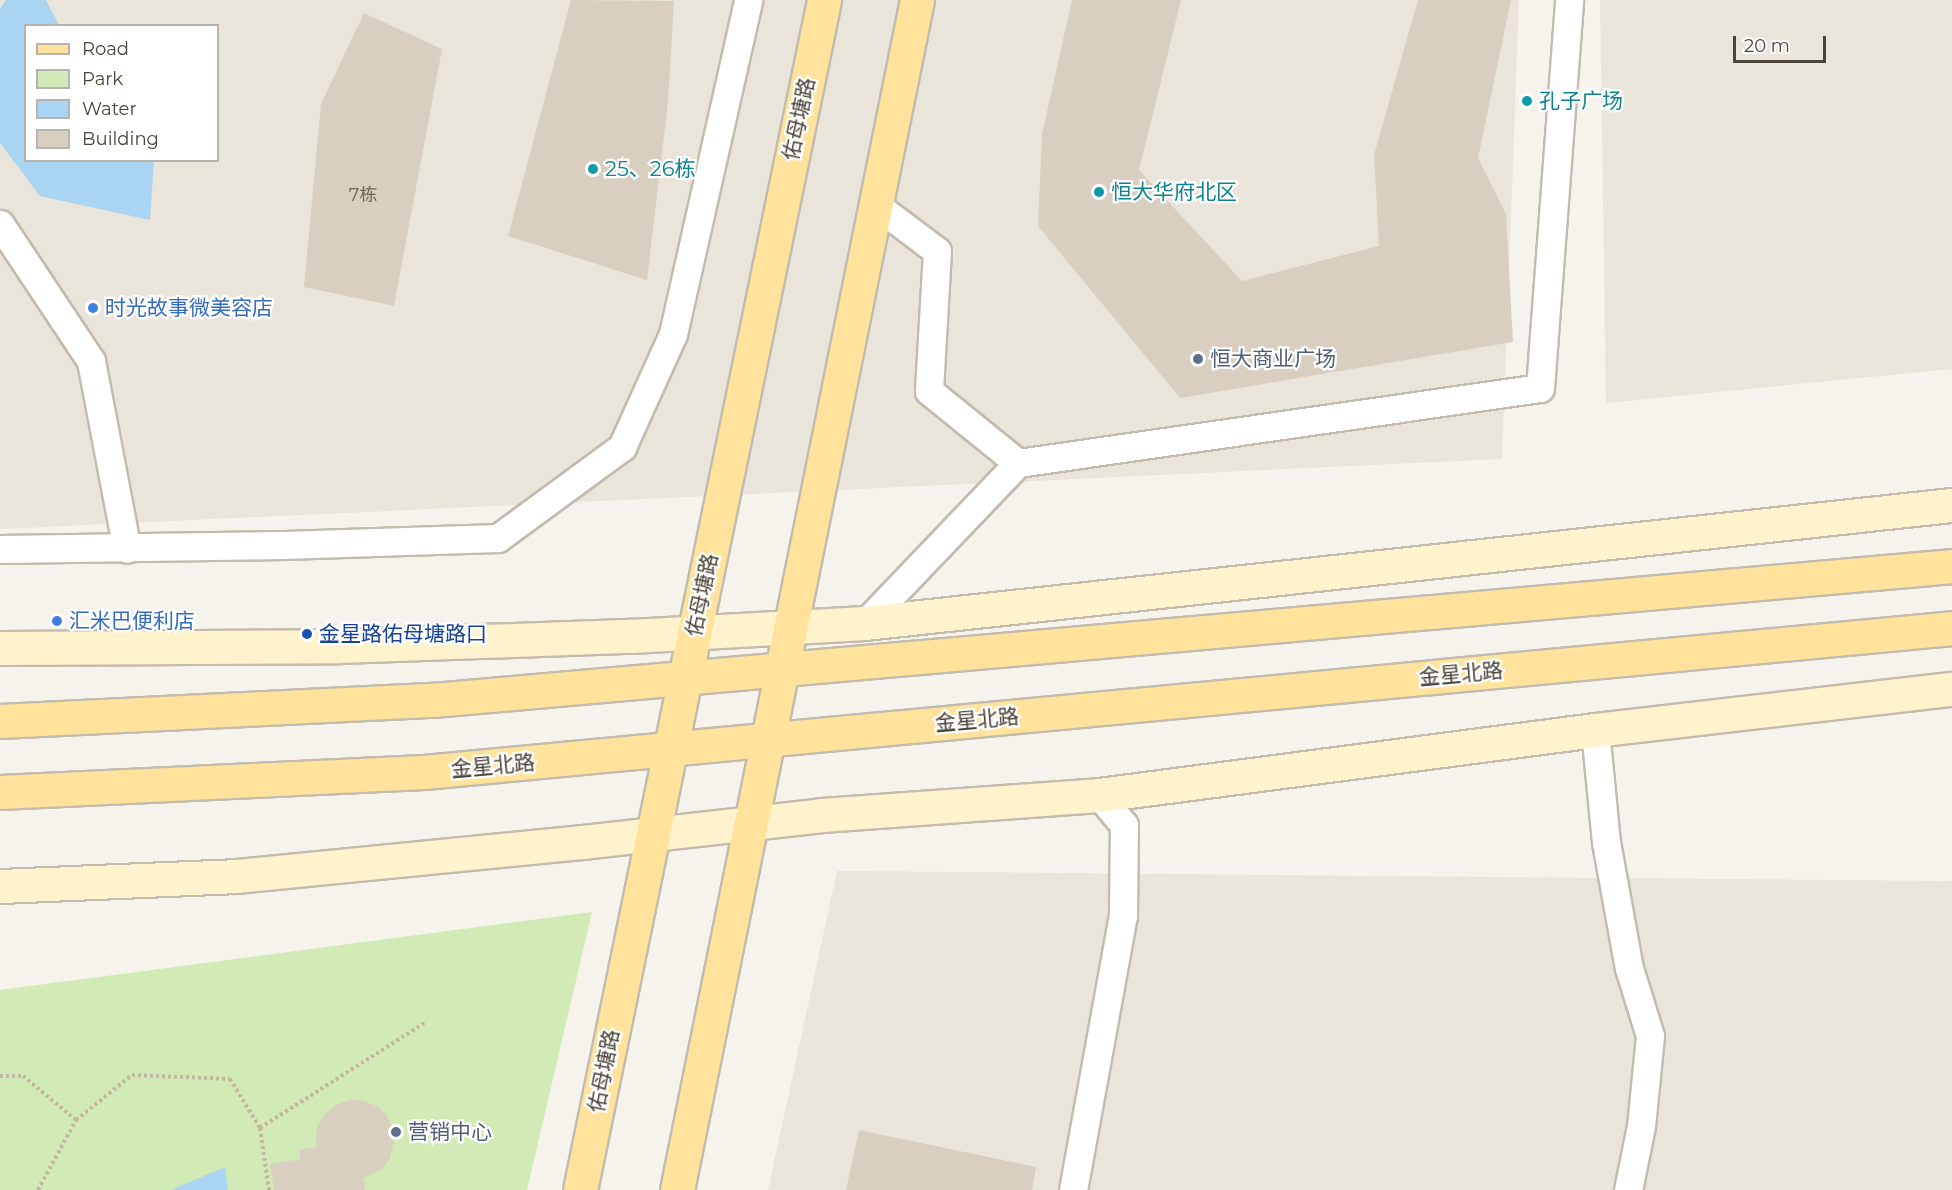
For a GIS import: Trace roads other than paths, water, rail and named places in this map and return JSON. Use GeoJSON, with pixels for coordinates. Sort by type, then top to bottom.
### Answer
{"type":"FeatureCollection","features":[{"type":"Feature","properties":{"kind":"main road","name":"佑母塘路"},"geometry":{"type":"LineString","coordinates":[[580,1190],[824,0]]}},
{"type":"Feature","properties":{"kind":"main road"},"geometry":{"type":"LineString","coordinates":[[677,1190],[917,0]]}},
{"type":"Feature","properties":{"kind":"main road"},"geometry":{"type":"LineString","coordinates":[[0,721],[433,700],[1952,567]]}},
{"type":"Feature","properties":{"kind":"main road","name":"金星北路"},"geometry":{"type":"LineString","coordinates":[[0,792],[424,772],[1952,628]]}},
{"type":"Feature","properties":{"kind":"street"},"geometry":{"type":"LineString","coordinates":[[0,549],[127,549],[498,538],[622,447],[673,334],[748,0]]}},
{"type":"Feature","properties":{"kind":"street"},"geometry":{"type":"LineString","coordinates":[[865,623],[1018,463],[1540,388],[1569,0]]}},
{"type":"Feature","properties":{"kind":"street"},"geometry":{"type":"LineString","coordinates":[[876,206],[937,251],[928,391],[1018,463]]}},
{"type":"Feature","properties":{"kind":"street"},"geometry":{"type":"LineString","coordinates":[[0,224],[91,361],[127,549]]}},
{"type":"Feature","properties":{"kind":"street"},"geometry":{"type":"LineString","coordinates":[[0,648],[339,646],[865,623],[1952,505]]}},
{"type":"Feature","properties":{"kind":"street"},"geometry":{"type":"LineString","coordinates":[[0,886],[236,876],[652,834],[821,814],[1099,795],[1595,730],[1952,689]]}},
{"type":"Feature","properties":{"kind":"street"},"geometry":{"type":"LineString","coordinates":[[1595,730],[1606,842],[1629,968],[1650,1036],[1641,1126],[1628,1190]]}},
{"type":"Feature","properties":{"kind":"street"},"geometry":{"type":"LineString","coordinates":[[1073,1190],[1123,916],[1124,825],[1099,795]]}},
{"type":"Feature","properties":{"kind":"water"},"geometry":{"type":"Polygon","coordinates":[[[6,0],[46,0],[58,24],[24,24],[24,162],[154,162],[150,220],[40,196],[0,143],[0,9],[6,0]]]}},
{"type":"Feature","properties":{"kind":"water"},"geometry":{"type":"Polygon","coordinates":[[[225,1167],[228,1190],[171,1190],[225,1167]]]}},
{"type":"Feature","properties":{"kind":"place","name":"孔子广场"},"geometry":{"type":"Point","coordinates":[1527,101]}},
{"type":"Feature","properties":{"kind":"place","name":"25、26栋"},"geometry":{"type":"Point","coordinates":[593,169]}},
{"type":"Feature","properties":{"kind":"place","name":"恒大华府北区"},"geometry":{"type":"Point","coordinates":[1099,192]}},
{"type":"Feature","properties":{"kind":"place","name":"时光故事微美容店"},"geometry":{"type":"Point","coordinates":[93,308]}},
{"type":"Feature","properties":{"kind":"place","name":"恒大商业广场"},"geometry":{"type":"Point","coordinates":[1198,359]}},
{"type":"Feature","properties":{"kind":"place","name":"汇米巴便利店"},"geometry":{"type":"Point","coordinates":[57,621]}},
{"type":"Feature","properties":{"kind":"place","name":"金星路佑母塘路口"},"geometry":{"type":"Point","coordinates":[307,634]}},
{"type":"Feature","properties":{"kind":"place","name":"营销中心"},"geometry":{"type":"Point","coordinates":[396,1132]}}]}
